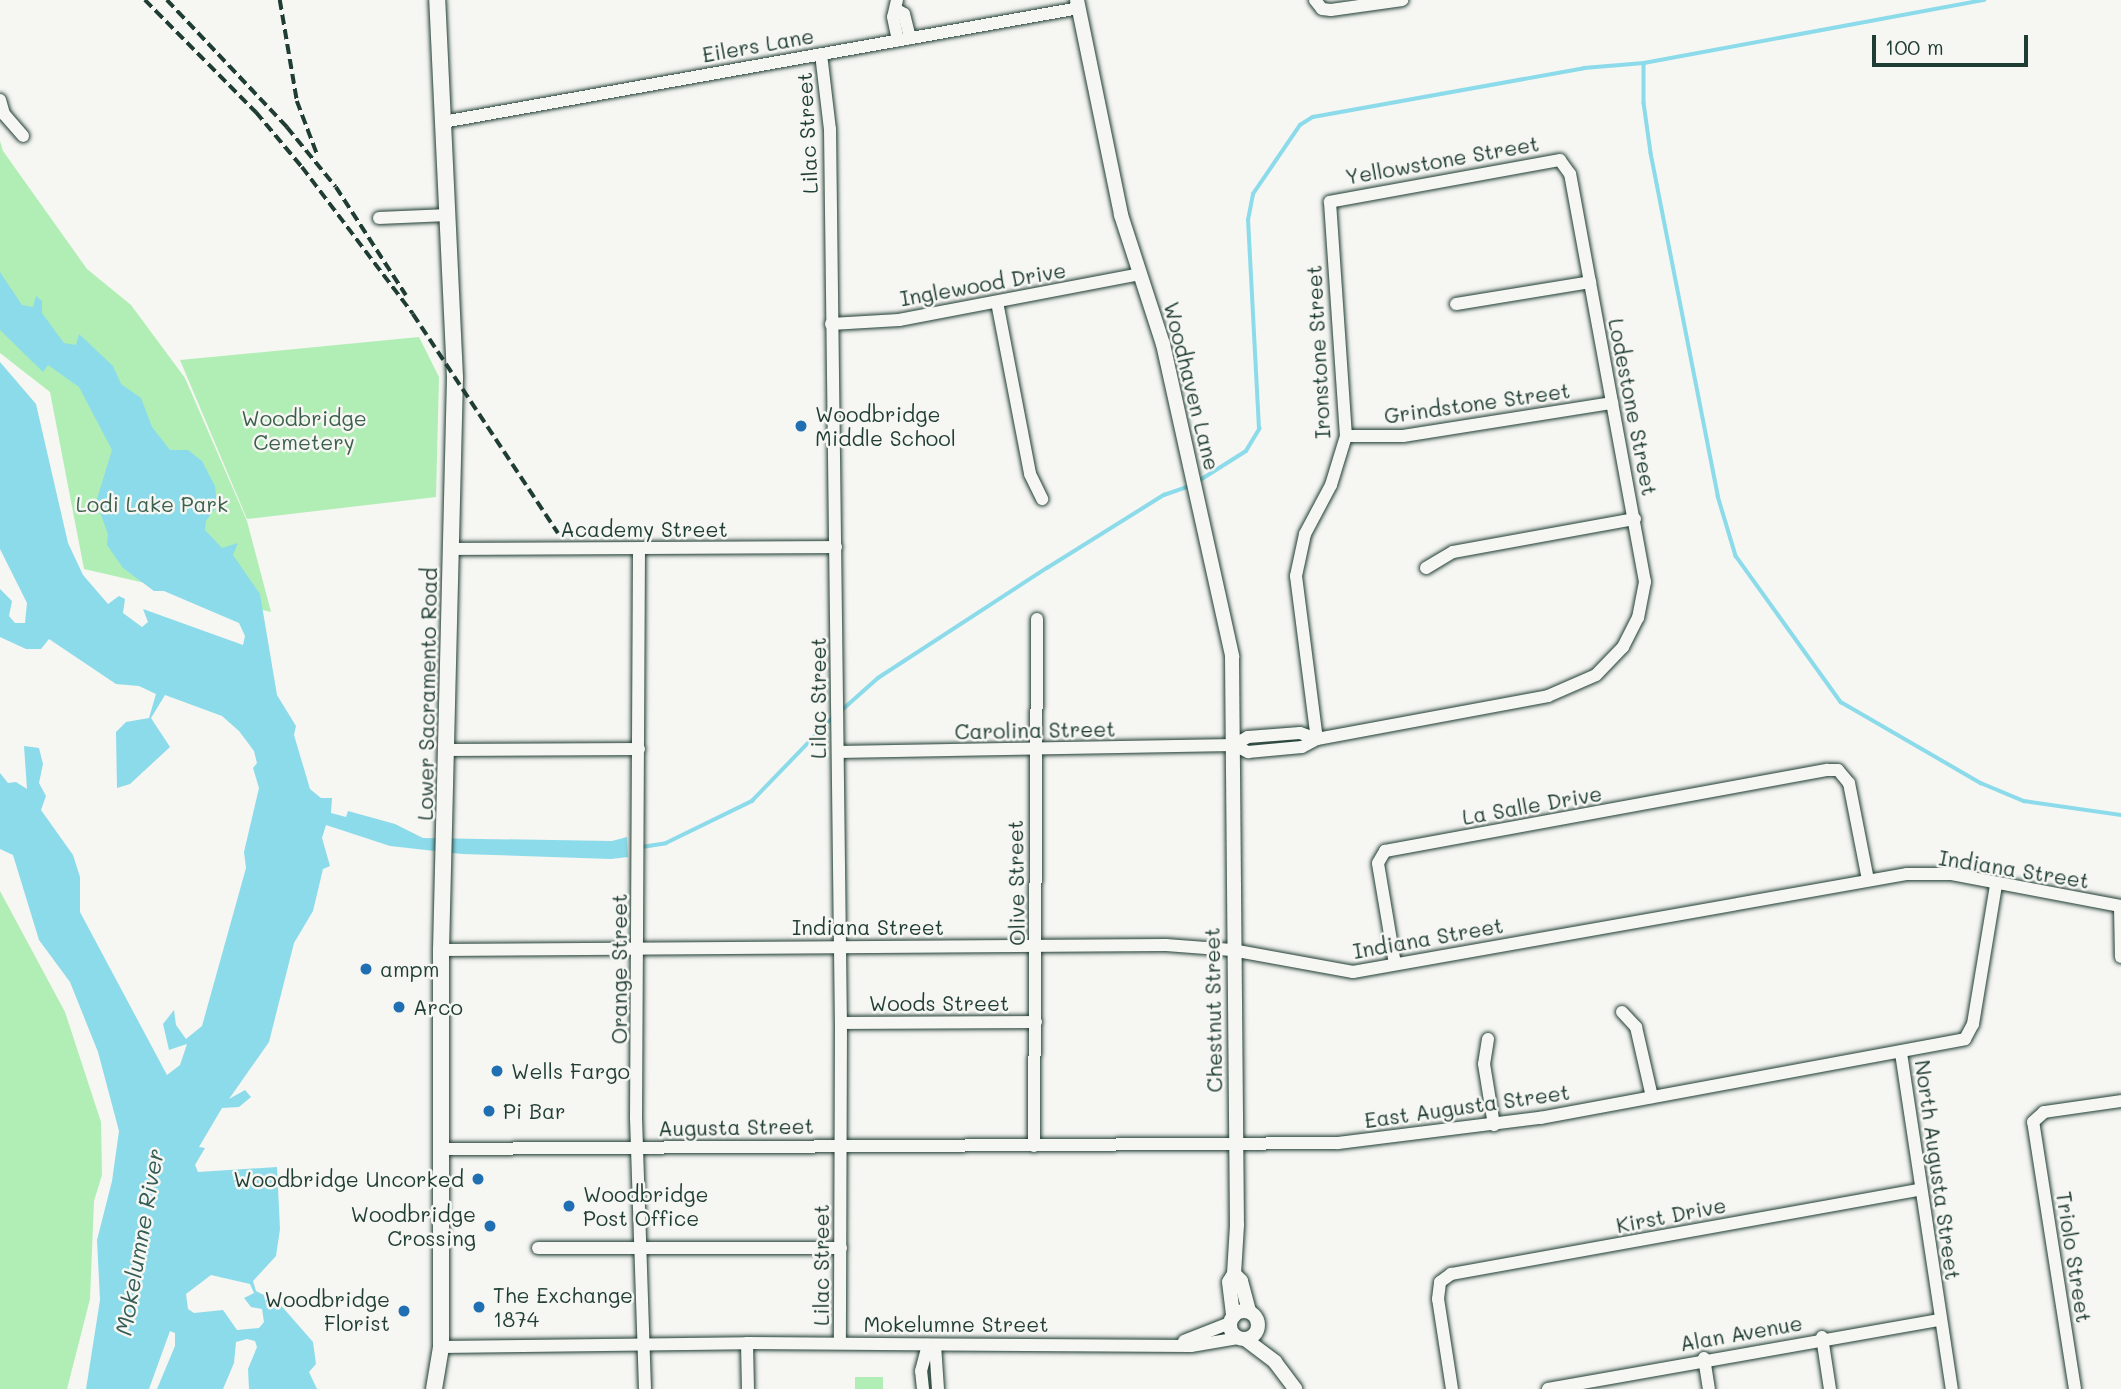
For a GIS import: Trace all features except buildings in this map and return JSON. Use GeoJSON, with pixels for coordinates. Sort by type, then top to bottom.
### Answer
{"type":"FeatureCollection","features":[{"type":"Feature","properties":{"kind":"main road","name":"Lower Sacramento Road"},"geometry":{"type":"LineString","coordinates":[[434,1389],[441,1347],[441,950],[455,377],[437,0]]}},
{"type":"Feature","properties":{"kind":"street"},"geometry":{"type":"LineString","coordinates":[[1318,4],[1402,0]]}},
{"type":"Feature","properties":{"kind":"street","name":"Eilers Lane"},"geometry":{"type":"LineString","coordinates":[[443,122],[904,39],[1078,4]]}},
{"type":"Feature","properties":{"kind":"street","name":"Woodhaven Lane"},"geometry":{"type":"LineString","coordinates":[[1078,4],[1119,205],[1163,344],[1231,645],[1234,745]]}},
{"type":"Feature","properties":{"kind":"street"},"geometry":{"type":"LineString","coordinates":[[897,5],[904,14],[904,39]]}},
{"type":"Feature","properties":{"kind":"street","name":"Lilac Street"},"geometry":{"type":"LineString","coordinates":[[821,54],[830,114],[841,1023],[840,1343]]}},
{"type":"Feature","properties":{"kind":"street"},"geometry":{"type":"LineString","coordinates":[[0,100],[5,114],[23,136]]}},
{"type":"Feature","properties":{"kind":"street","name":"Yellowstone Street"},"geometry":{"type":"LineString","coordinates":[[1329,206],[1337,198],[1550,160],[1564,163]]}},
{"type":"Feature","properties":{"kind":"street","name":"Lodestone Street"},"geometry":{"type":"LineString","coordinates":[[1564,163],[1590,282],[1635,519],[1644,597],[1638,618],[1616,656]]}},
{"type":"Feature","properties":{"kind":"street","name":"Ironstone Street"},"geometry":{"type":"LineString","coordinates":[[1317,739],[1296,576],[1305,534],[1331,485],[1346,436],[1329,206]]}},
{"type":"Feature","properties":{"kind":"street"},"geometry":{"type":"LineString","coordinates":[[379,218],[448,215]]}},
{"type":"Feature","properties":{"kind":"street","name":"Inglewood Drive"},"geometry":{"type":"LineString","coordinates":[[831,324],[899,320],[1140,274]]}},
{"type":"Feature","properties":{"kind":"street"},"geometry":{"type":"LineString","coordinates":[[1456,304],[1590,282]]}},
{"type":"Feature","properties":{"kind":"street"},"geometry":{"type":"LineString","coordinates":[[997,302],[1030,474],[1042,499]]}},
{"type":"Feature","properties":{"kind":"street","name":"Grindstone Street"},"geometry":{"type":"LineString","coordinates":[[1346,436],[1403,436],[1612,403]]}},
{"type":"Feature","properties":{"kind":"street"},"geometry":{"type":"LineString","coordinates":[[1426,568],[1453,552],[1635,519]]}},
{"type":"Feature","properties":{"kind":"street","name":"Academy Street"},"geometry":{"type":"LineString","coordinates":[[451,549],[836,547]]}},
{"type":"Feature","properties":{"kind":"street","name":"Orange Street"},"geometry":{"type":"LineString","coordinates":[[639,548],[637,1147],[638,1247],[645,1389]]}},
{"type":"Feature","properties":{"kind":"street","name":"Olive Street"},"geometry":{"type":"LineString","coordinates":[[1034,1146],[1036,948],[1033,751],[1037,619]]}},
{"type":"Feature","properties":{"kind":"street","name":"Carolina Street"},"geometry":{"type":"LineString","coordinates":[[838,751],[1033,751],[1234,745],[1248,737],[1300,733],[1317,739],[1548,696],[1588,680],[1616,656]]}},
{"type":"Feature","properties":{"kind":"street","name":"Chestnut Street"},"geometry":{"type":"LineString","coordinates":[[1231,1320],[1229,1282],[1234,1274],[1237,1144],[1232,950],[1234,745]]}},
{"type":"Feature","properties":{"kind":"street"},"geometry":{"type":"LineString","coordinates":[[446,750],[639,750]]}},
{"type":"Feature","properties":{"kind":"street","name":"La Salle Drive"},"geometry":{"type":"LineString","coordinates":[[1395,964],[1378,863],[1385,851],[1828,770],[1846,776],[1868,880]]}},
{"type":"Feature","properties":{"kind":"street","name":"Indiana Street"},"geometry":{"type":"LineString","coordinates":[[441,950],[840,945],[1036,948],[1166,944],[1232,950],[1353,972],[1868,880],[1951,874],[1996,885],[2121,906]]}},
{"type":"Feature","properties":{"kind":"street","name":"North Augusta Street"},"geometry":{"type":"LineString","coordinates":[[1952,1389],[1901,1053],[1965,1039],[1973,1024],[1996,885]]}},
{"type":"Feature","properties":{"kind":"street"},"geometry":{"type":"LineString","coordinates":[[2121,906],[2121,957]]}},
{"type":"Feature","properties":{"kind":"street"},"geometry":{"type":"LineString","coordinates":[[1622,1012],[1636,1027],[1652,1097]]}},
{"type":"Feature","properties":{"kind":"street","name":"Woods Street"},"geometry":{"type":"LineString","coordinates":[[841,1023],[1036,1022]]}},
{"type":"Feature","properties":{"kind":"street"},"geometry":{"type":"LineString","coordinates":[[1488,1039],[1484,1064],[1494,1125]]}},
{"type":"Feature","properties":{"kind":"street","name":"East Augusta Street"},"geometry":{"type":"LineString","coordinates":[[1034,1146],[1338,1143],[1494,1125],[1901,1053]]}},
{"type":"Feature","properties":{"kind":"street","name":"Triolo Street"},"geometry":{"type":"LineString","coordinates":[[2075,1389],[2035,1116],[2044,1112],[2121,1101]]}},
{"type":"Feature","properties":{"kind":"street","name":"Augusta Street"},"geometry":{"type":"LineString","coordinates":[[439,1149],[841,1144],[1034,1146]]}},
{"type":"Feature","properties":{"kind":"street","name":"Kirst Drive"},"geometry":{"type":"LineString","coordinates":[[1452,1389],[1439,1290],[1440,1282],[1451,1274],[1920,1190]]}},
{"type":"Feature","properties":{"kind":"street"},"geometry":{"type":"LineString","coordinates":[[538,1248],[841,1248]]}},
{"type":"Feature","properties":{"kind":"street","name":"Chestnut Street"},"geometry":{"type":"LineString","coordinates":[[1234,1274],[1241,1281],[1249,1311],[1275,1362]]}},
{"type":"Feature","properties":{"kind":"street"},"geometry":{"type":"LineString","coordinates":[[1249,1311],[1231,1320],[1242,1338],[1275,1362],[1295,1389]]}},
{"type":"Feature","properties":{"kind":"street","name":"Mokelumne Street"},"geometry":{"type":"LineString","coordinates":[[1177,1343],[1231,1320]]}},
{"type":"Feature","properties":{"kind":"street","name":"Alan Avenue"},"geometry":{"type":"LineString","coordinates":[[1548,1389],[1588,1386],[1704,1358],[1941,1320]]}},
{"type":"Feature","properties":{"kind":"street"},"geometry":{"type":"LineString","coordinates":[[1242,1338],[1258,1327]]}},
{"type":"Feature","properties":{"kind":"street"},"geometry":{"type":"LineString","coordinates":[[1822,1337],[1830,1389]]}},
{"type":"Feature","properties":{"kind":"street","name":"Mokelumne Street"},"geometry":{"type":"LineString","coordinates":[[441,1347],[747,1343],[1199,1345],[1242,1338]]}},
{"type":"Feature","properties":{"kind":"street"},"geometry":{"type":"LineString","coordinates":[[747,1343],[748,1389]]}},
{"type":"Feature","properties":{"kind":"street"},"geometry":{"type":"LineString","coordinates":[[923,1389],[921,1371],[932,1345]]}},
{"type":"Feature","properties":{"kind":"street"},"geometry":{"type":"LineString","coordinates":[[932,1345],[938,1389]]}},
{"type":"Feature","properties":{"kind":"street"},"geometry":{"type":"LineString","coordinates":[[1704,1358],[1709,1389]]}},
{"type":"Feature","properties":{"kind":"green space","name":"Lodi Lake Park"},"geometry":{"type":"Polygon","coordinates":[[[0,141],[3,151],[87,269],[131,305],[185,378],[247,521],[271,612],[84,569],[50,392],[0,353],[0,141]]]}},
{"type":"Feature","properties":{"kind":"green space","name":"Woodbridge Cemetery"},"geometry":{"type":"Polygon","coordinates":[[[419,337],[439,377],[436,497],[247,519],[180,360],[419,337]]]}},
{"type":"Feature","properties":{"kind":"green space"},"geometry":{"type":"Polygon","coordinates":[[[0,891],[65,1012],[101,1122],[102,1175],[94,1201],[90,1299],[67,1389],[0,1389],[0,891]]]}},
{"type":"Feature","properties":{"kind":"green space"},"geometry":{"type":"Polygon","coordinates":[[[855,1377],[883,1377],[883,1389],[855,1389],[855,1377]]]}},
{"type":"Feature","properties":{"kind":"water","name":"Mokelumne River"},"geometry":{"type":"Polygon","coordinates":[[[0,272],[22,305],[33,307],[36,296],[42,301],[42,313],[64,343],[76,345],[79,334],[113,366],[121,384],[141,398],[152,427],[170,450],[188,450],[202,461],[215,486],[217,506],[206,521],[205,530],[222,548],[238,543],[233,555],[260,594],[277,695],[296,726],[294,735],[310,789],[321,798],[332,798],[331,813],[346,817],[348,811],[395,824],[423,838],[612,841],[627,837],[628,857],[611,859],[462,854],[390,846],[326,825],[322,838],[330,866],[323,869],[313,911],[294,943],[269,1042],[229,1099],[245,1090],[251,1097],[239,1107],[222,1108],[199,1147],[205,1148],[195,1165],[198,1172],[277,1167],[280,1229],[276,1256],[253,1281],[256,1291],[278,1302],[313,1342],[316,1364],[309,1372],[317,1389],[249,1389],[248,1369],[257,1347],[255,1341],[247,1339],[236,1342],[234,1363],[223,1389],[157,1389],[175,1346],[175,1333],[170,1331],[149,1389],[86,1389],[100,1300],[97,1240],[112,1181],[119,1131],[98,1052],[70,982],[39,940],[13,855],[0,849],[0,773],[8,783],[16,782],[27,789],[24,746],[39,748],[43,764],[39,783],[46,796],[41,810],[73,855],[80,877],[80,912],[167,1075],[180,1065],[187,1044],[169,1050],[163,1024],[174,1010],[176,1025],[186,1039],[202,1026],[246,868],[244,852],[259,788],[253,768],[257,763],[254,751],[239,731],[222,716],[165,695],[151,718],[170,747],[130,784],[117,788],[116,732],[126,722],[149,718],[156,694],[139,686],[116,684],[49,639],[41,649],[26,649],[0,637],[0,589],[12,601],[9,616],[15,623],[25,623],[27,603],[0,549],[0,362],[36,404],[68,543],[83,575],[108,604],[119,596],[125,599],[123,613],[142,627],[148,622],[143,609],[243,645],[245,636],[239,623],[164,591],[154,591],[123,568],[107,545],[108,534],[96,502],[112,450],[79,387],[48,365],[43,372],[0,330],[0,272]],[[211,1275],[186,1294],[188,1309],[194,1313],[223,1310],[237,1330],[259,1328],[264,1322],[262,1309],[251,1307],[244,1298],[254,1293],[250,1284],[211,1275]]]}},
{"type":"Feature","properties":{"kind":"waterway"},"geometry":{"type":"LineString","coordinates":[[1197,482],[1246,451],[1259,429],[1248,220],[1253,194],[1300,125],[1313,117],[1584,68],[1644,63],[1984,0]]}},
{"type":"Feature","properties":{"kind":"waterway"},"geometry":{"type":"LineString","coordinates":[[1644,63],[1644,103],[1651,153],[1718,496],[1736,556],[1841,702],[1981,783],[2024,801],[2121,815]]}},
{"type":"Feature","properties":{"kind":"waterway"},"geometry":{"type":"LineString","coordinates":[[842,710],[878,678],[1047,568],[1164,495],[1190,486]]}},
{"type":"Feature","properties":{"kind":"waterway"},"geometry":{"type":"LineString","coordinates":[[642,847],[666,843],[752,801],[833,717]]}},
{"type":"Feature","properties":{"kind":"railway"},"geometry":{"type":"LineString","coordinates":[[145,0],[256,112],[302,167],[413,314],[558,533]]}},
{"type":"Feature","properties":{"kind":"railway"},"geometry":{"type":"LineString","coordinates":[[167,0],[287,127],[336,187],[406,295]]}},
{"type":"Feature","properties":{"kind":"railway"},"geometry":{"type":"LineString","coordinates":[[280,0],[297,101],[317,154]]}},
{"type":"Feature","properties":{"kind":"place","name":"Woodbridge Middle School"},"geometry":{"type":"Point","coordinates":[801,426]}},
{"type":"Feature","properties":{"kind":"place","name":"ampm"},"geometry":{"type":"Point","coordinates":[366,969]}},
{"type":"Feature","properties":{"kind":"place","name":"Arco"},"geometry":{"type":"Point","coordinates":[399,1007]}},
{"type":"Feature","properties":{"kind":"place","name":"Wells Fargo"},"geometry":{"type":"Point","coordinates":[497,1071]}},
{"type":"Feature","properties":{"kind":"place","name":"Pi Bar"},"geometry":{"type":"Point","coordinates":[489,1111]}},
{"type":"Feature","properties":{"kind":"place","name":"Woodbridge Uncorked"},"geometry":{"type":"Point","coordinates":[478,1179]}},
{"type":"Feature","properties":{"kind":"place","name":"Woodbridge Post Office"},"geometry":{"type":"Point","coordinates":[569,1206]}},
{"type":"Feature","properties":{"kind":"place","name":"Woodbridge Crossing"},"geometry":{"type":"Point","coordinates":[490,1226]}},
{"type":"Feature","properties":{"kind":"place","name":"The Exchange 1874"},"geometry":{"type":"Point","coordinates":[479,1307]}},
{"type":"Feature","properties":{"kind":"place","name":"Woodbridge Florist"},"geometry":{"type":"Point","coordinates":[404,1311]}}]}
